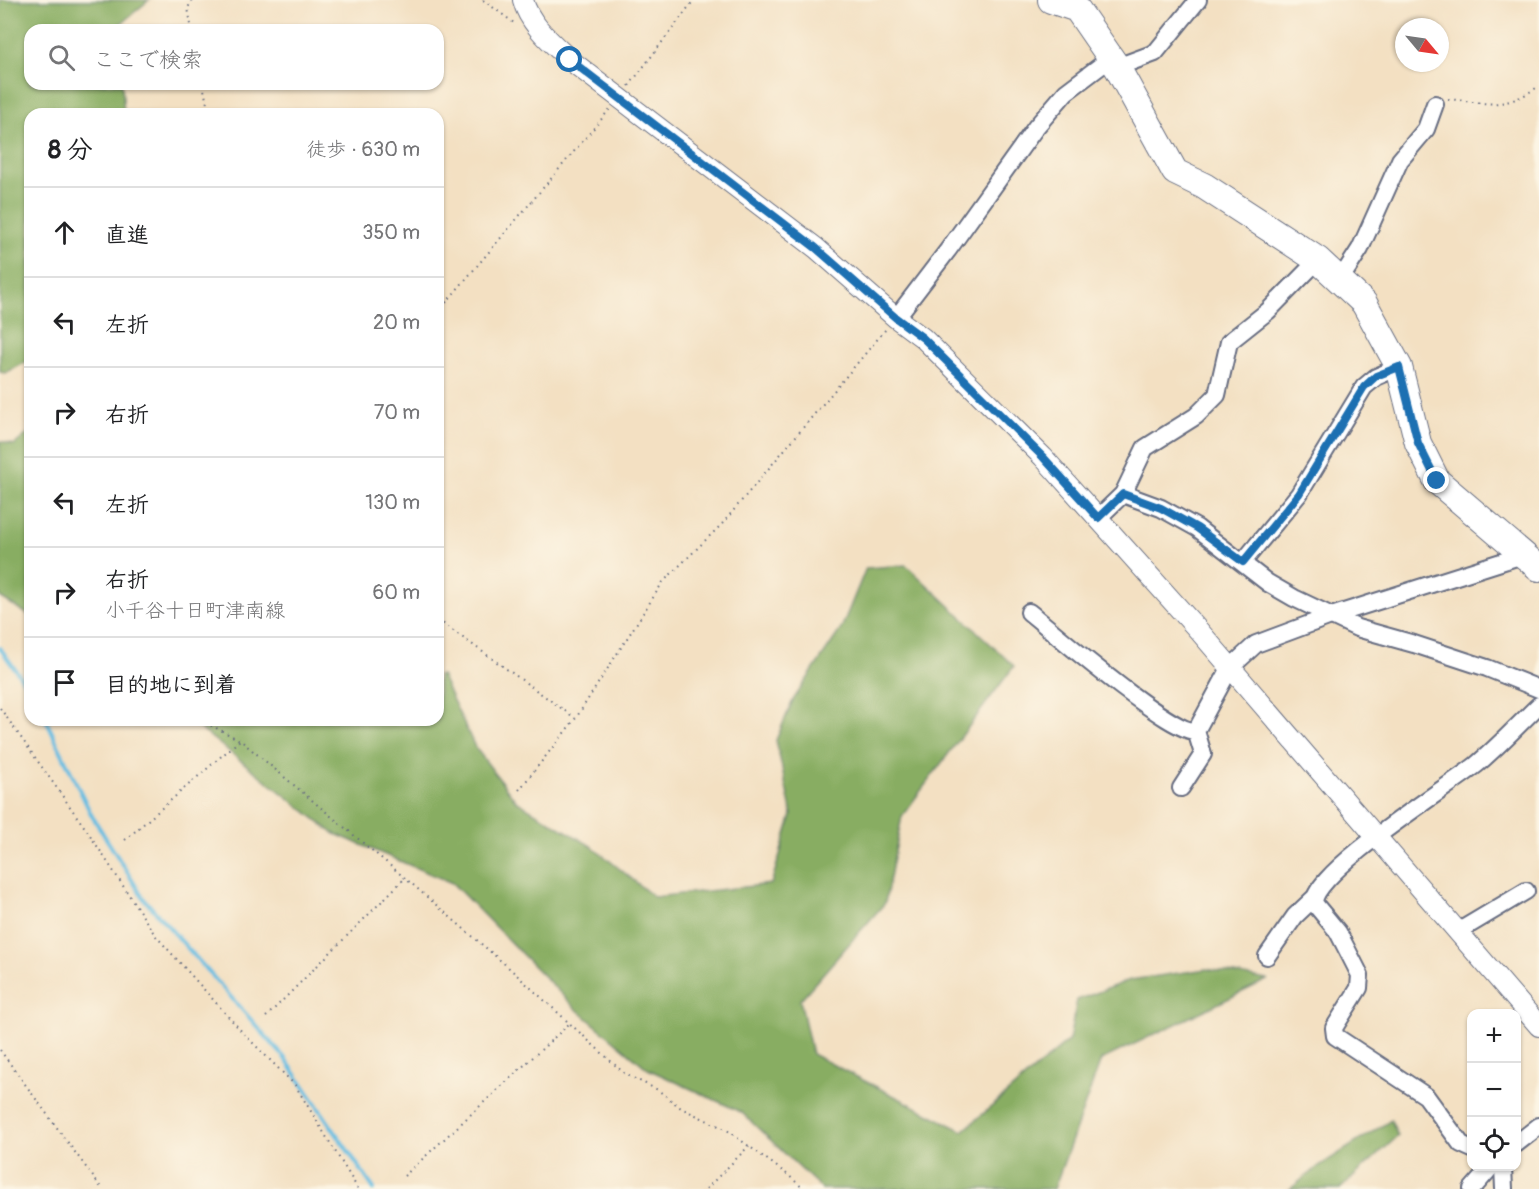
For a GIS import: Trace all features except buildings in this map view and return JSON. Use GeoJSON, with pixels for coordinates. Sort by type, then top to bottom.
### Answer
{"type":"FeatureCollection","features":[{"type":"Feature","properties":{"kind":"main road"},"geometry":{"type":"LineString","coordinates":[[1051,0],[1077,9],[1114,62],[1175,172],[1204,186],[1318,260],[1364,303],[1399,367],[1418,443],[1437,481],[1533,558]]}},
{"type":"Feature","properties":{"kind":"street"},"geometry":{"type":"LineString","coordinates":[[523,0],[526,11],[550,41],[570,60],[816,248],[896,318],[923,338],[1043,457],[1230,668],[1539,1026]]}},
{"type":"Feature","properties":{"kind":"street"},"geometry":{"type":"LineString","coordinates":[[896,318],[1036,127],[1066,92],[1114,62],[1155,53],[1198,0]]}},
{"type":"Feature","properties":{"kind":"street"},"geometry":{"type":"LineString","coordinates":[[1340,280],[1360,249],[1400,160],[1426,129],[1435,104]]}},
{"type":"Feature","properties":{"kind":"street"},"geometry":{"type":"LineString","coordinates":[[1098,518],[1123,494],[1145,448],[1196,416],[1217,395],[1229,342],[1268,311],[1318,260]]}},
{"type":"Feature","properties":{"kind":"street"},"geometry":{"type":"LineString","coordinates":[[1243,562],[1299,494],[1364,387],[1376,376],[1399,367]]}},
{"type":"Feature","properties":{"kind":"street"},"geometry":{"type":"LineString","coordinates":[[1123,494],[1161,508],[1197,528],[1268,583],[1331,616],[1357,628],[1486,668],[1539,689]]}},
{"type":"Feature","properties":{"kind":"street"},"geometry":{"type":"LineString","coordinates":[[1181,788],[1203,754],[1196,731],[1230,668],[1256,644],[1331,616],[1533,558]]}},
{"type":"Feature","properties":{"kind":"street"},"geometry":{"type":"LineString","coordinates":[[1029,612],[1166,718],[1190,732],[1196,731]]}},
{"type":"Feature","properties":{"kind":"street"},"geometry":{"type":"LineString","coordinates":[[1267,956],[1295,916],[1349,858],[1476,765],[1539,705]]}},
{"type":"Feature","properties":{"kind":"street"},"geometry":{"type":"LineString","coordinates":[[1459,931],[1526,891]]}},
{"type":"Feature","properties":{"kind":"street"},"geometry":{"type":"LineString","coordinates":[[1313,899],[1338,932],[1360,975],[1359,988],[1334,1028],[1335,1036],[1426,1096],[1461,1144],[1467,1147]]}},
{"type":"Feature","properties":{"kind":"street"},"geometry":{"type":"LineString","coordinates":[[1521,1140],[1539,1126]]}},
{"type":"Feature","properties":{"kind":"street"},"geometry":{"type":"LineString","coordinates":[[1472,1189],[1488,1171]]}},
{"type":"Feature","properties":{"kind":"street"},"geometry":{"type":"LineString","coordinates":[[1503,1171],[1504,1189]]}},
{"type":"Feature","properties":{"kind":"path"},"geometry":{"type":"LineString","coordinates":[[191,24],[188,8],[192,0]]}},
{"type":"Feature","properties":{"kind":"path"},"geometry":{"type":"LineString","coordinates":[[483,0],[519,27],[537,25]]}},
{"type":"Feature","properties":{"kind":"path"},"geometry":{"type":"LineString","coordinates":[[444,305],[620,97],[694,0]]}},
{"type":"Feature","properties":{"kind":"path"},"geometry":{"type":"LineString","coordinates":[[1435,104],[1447,99],[1503,104],[1523,98],[1539,86]]}},
{"type":"Feature","properties":{"kind":"path"},"geometry":{"type":"LineString","coordinates":[[204,90],[208,108]]}},
{"type":"Feature","properties":{"kind":"path"},"geometry":{"type":"LineString","coordinates":[[519,790],[576,718],[663,582],[722,524],[896,318]]}},
{"type":"Feature","properties":{"kind":"path"},"geometry":{"type":"LineString","coordinates":[[444,624],[576,718]]}},
{"type":"Feature","properties":{"kind":"path"},"geometry":{"type":"LineString","coordinates":[[0,708],[88,832],[155,935],[243,1034],[295,1085],[358,1189]]}},
{"type":"Feature","properties":{"kind":"path"},"geometry":{"type":"LineString","coordinates":[[212,726],[240,740],[405,878],[508,967],[625,1074],[658,1090],[681,1108],[727,1130],[804,1189]]}},
{"type":"Feature","properties":{"kind":"path"},"geometry":{"type":"LineString","coordinates":[[124,840],[240,740]]}},
{"type":"Feature","properties":{"kind":"path"},"geometry":{"type":"LineString","coordinates":[[266,1017],[405,878]]}},
{"type":"Feature","properties":{"kind":"path"},"geometry":{"type":"LineString","coordinates":[[404,1176],[569,1024]]}},
{"type":"Feature","properties":{"kind":"path"},"geometry":{"type":"LineString","coordinates":[[0,1050],[102,1189]]}},
{"type":"Feature","properties":{"kind":"path"},"geometry":{"type":"LineString","coordinates":[[706,1189],[749,1146]]}},
{"type":"Feature","properties":{"kind":"green space"},"geometry":{"type":"Polygon","coordinates":[[[0,0],[149,0],[120,24],[24,24],[24,90],[122,90],[124,108],[24,108],[24,363],[6,373],[0,372],[0,0]]]}},
{"type":"Feature","properties":{"kind":"green space"},"geometry":{"type":"Polygon","coordinates":[[[24,437],[24,612],[0,597],[0,441],[14,445],[24,437]]]}},
{"type":"Feature","properties":{"kind":"green space"},"geometry":{"type":"Polygon","coordinates":[[[906,565],[1014,666],[902,816],[885,903],[800,1000],[812,1054],[963,1131],[1069,1040],[1077,1000],[1130,980],[1207,969],[1267,980],[1101,1060],[1054,1189],[822,1189],[741,1112],[648,1069],[575,1008],[452,883],[333,833],[197,726],[444,726],[444,681],[475,747],[516,801],[593,847],[654,897],[771,884],[792,815],[776,740],[793,700],[841,629],[866,568],[906,565]]]}},
{"type":"Feature","properties":{"kind":"green space"},"geometry":{"type":"Polygon","coordinates":[[[1391,1120],[1398,1136],[1340,1189],[1290,1189],[1319,1166],[1391,1120]]]}},
{"type":"Feature","properties":{"kind":"waterway"},"geometry":{"type":"LineString","coordinates":[[0,648],[24,682]]}},
{"type":"Feature","properties":{"kind":"waterway"},"geometry":{"type":"LineString","coordinates":[[49,726],[92,816],[144,899],[284,1057],[374,1189]]}},
{"type":"Feature","properties":{"kind":"route"},"geometry":{"type":"LineString","coordinates":[[570,60],[816,248],[896,318],[923,338],[1043,457],[1098,518],[1123,494],[1161,508],[1197,528],[1243,562],[1299,494],[1364,387],[1376,376],[1399,367],[1418,443],[1437,481]]}}]}
